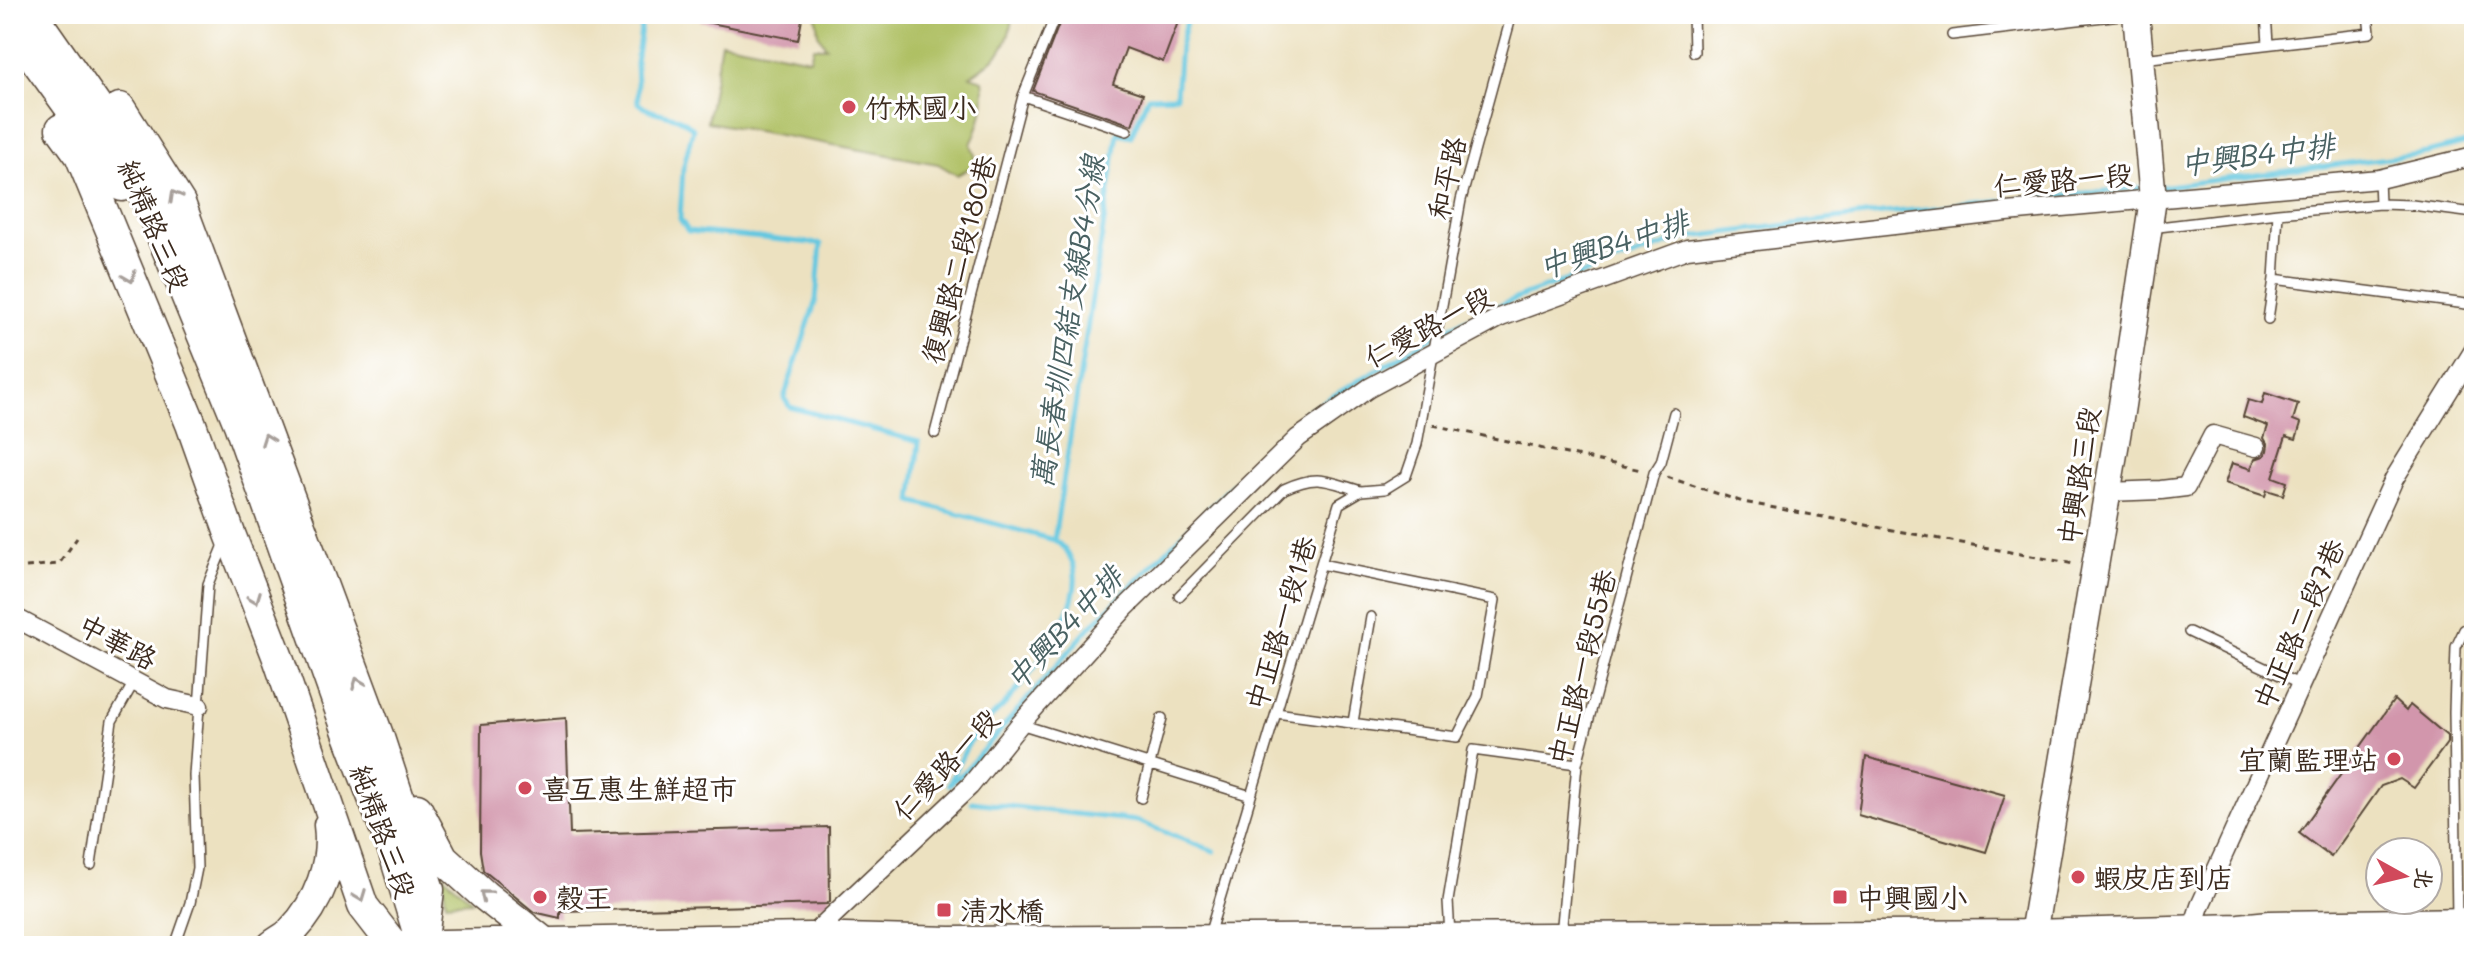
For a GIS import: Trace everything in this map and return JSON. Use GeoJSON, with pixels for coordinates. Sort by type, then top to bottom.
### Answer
{"type":"FeatureCollection","features":[{"type":"Feature","properties":{"kind":"main road","name":"純精路三段"},"geometry":{"type":"LineString","coordinates":[[32,14],[115,133],[152,212],[239,424],[393,850],[408,946]]}},
{"type":"Feature","properties":{"kind":"main road","name":"純精路三段"},"geometry":{"type":"LineString","coordinates":[[54,14],[136,131],[180,203],[378,735],[429,890],[408,946]]}},
{"type":"Feature","properties":{"kind":"main road","name":"純精路三段"},"geometry":{"type":"LineString","coordinates":[[14,30],[97,145],[141,217],[408,946]]}},
{"type":"Feature","properties":{"kind":"main road","name":"純精路三段"},"geometry":{"type":"LineString","coordinates":[[14,62],[80,155],[191,424],[278,658],[363,906],[408,946]]}},
{"type":"Feature","properties":{"kind":"main road"},"geometry":{"type":"LineString","coordinates":[[378,735],[443,858],[546,944]]}},
{"type":"Feature","properties":{"kind":"main road"},"geometry":{"type":"LineString","coordinates":[[272,946],[292,931],[318,894],[325,874],[330,835],[323,788]]}},
{"type":"Feature","properties":{"kind":"main road"},"geometry":{"type":"LineString","coordinates":[[408,946],[809,938],[1207,943],[1451,942],[1561,938],[2196,941],[2239,929],[2270,926],[2466,923]]}},
{"type":"Feature","properties":{"kind":"street","name":"中興路三段"},"geometry":{"type":"LineString","coordinates":[[2032,941],[2108,492],[2153,199],[2136,14]]}},
{"type":"Feature","properties":{"kind":"street","name":"仁愛路一段"},"geometry":{"type":"LineString","coordinates":[[809,938],[970,786],[1020,724],[1126,607],[1298,438],[1369,388],[1501,317],[1687,249],[2007,212],[2379,179],[2474,156]]}},
{"type":"Feature","properties":{"kind":"street","name":"中正路二段7巷"},"geometry":{"type":"LineString","coordinates":[[2196,941],[2200,906],[2394,479],[2474,350]]}},
{"type":"Feature","properties":{"kind":"street"},"geometry":{"type":"LineString","coordinates":[[2108,492],[2186,487],[2213,435],[2256,447]]}},
{"type":"Feature","properties":{"kind":"street","name":"中華路"},"geometry":{"type":"LineString","coordinates":[[14,617],[167,699],[199,706]]}},
{"type":"Feature","properties":{"kind":"street"},"geometry":{"type":"LineString","coordinates":[[381,946],[408,946]]}},
{"type":"Feature","properties":{"kind":"lane","name":"復興路二段180巷"},"geometry":{"type":"LineString","coordinates":[[935,433],[1023,96],[1056,14]]}},
{"type":"Feature","properties":{"kind":"lane","name":"和平路"},"geometry":{"type":"LineString","coordinates":[[1434,354],[1461,200],[1512,14]]}},
{"type":"Feature","properties":{"kind":"lane"},"geometry":{"type":"LineString","coordinates":[[1693,14],[1694,52]]}},
{"type":"Feature","properties":{"kind":"lane"},"geometry":{"type":"LineString","coordinates":[[1952,35],[2129,14]]}},
{"type":"Feature","properties":{"kind":"lane"},"geometry":{"type":"LineString","coordinates":[[2266,14],[2268,44]]}},
{"type":"Feature","properties":{"kind":"lane"},"geometry":{"type":"LineString","coordinates":[[2140,59],[2370,33],[2368,14]]}},
{"type":"Feature","properties":{"kind":"lane"},"geometry":{"type":"LineString","coordinates":[[1023,96],[1127,131]]}},
{"type":"Feature","properties":{"kind":"lane"},"geometry":{"type":"LineString","coordinates":[[2379,179],[2380,204]]}},
{"type":"Feature","properties":{"kind":"lane"},"geometry":{"type":"LineString","coordinates":[[2149,228],[2380,204],[2474,213]]}},
{"type":"Feature","properties":{"kind":"lane"},"geometry":{"type":"LineString","coordinates":[[2268,319],[2278,213]]}},
{"type":"Feature","properties":{"kind":"lane"},"geometry":{"type":"LineString","coordinates":[[2274,279],[2474,305]]}},
{"type":"Feature","properties":{"kind":"lane"},"geometry":{"type":"LineString","coordinates":[[1179,596],[1284,489],[1304,479],[1321,479],[1361,491],[1385,489],[1406,476],[1417,444],[1434,354]]}},
{"type":"Feature","properties":{"kind":"lane","name":"中正路一段55巷"},"geometry":{"type":"LineString","coordinates":[[1561,938],[1577,764],[1654,473],[1661,462],[1674,413]]}},
{"type":"Feature","properties":{"kind":"lane","name":"中正路一段1巷"},"geometry":{"type":"LineString","coordinates":[[1207,943],[1339,504],[1361,491]]}},
{"type":"Feature","properties":{"kind":"lane"},"geometry":{"type":"LineString","coordinates":[[175,946],[190,903],[197,868],[194,775],[208,584],[230,534]]}},
{"type":"Feature","properties":{"kind":"lane"},"geometry":{"type":"LineString","coordinates":[[1276,713],[1457,737],[1478,696],[1495,600],[1321,564]]}},
{"type":"Feature","properties":{"kind":"lane"},"geometry":{"type":"LineString","coordinates":[[1353,722],[1371,617]]}},
{"type":"Feature","properties":{"kind":"lane"},"geometry":{"type":"LineString","coordinates":[[2466,923],[2454,712],[2456,647],[2464,630],[2474,623]]}},
{"type":"Feature","properties":{"kind":"lane"},"geometry":{"type":"LineString","coordinates":[[2189,632],[2301,685]]}},
{"type":"Feature","properties":{"kind":"lane"},"geometry":{"type":"LineString","coordinates":[[91,865],[112,721],[134,682]]}},
{"type":"Feature","properties":{"kind":"lane"},"geometry":{"type":"LineString","coordinates":[[1141,798],[1162,718]]}},
{"type":"Feature","properties":{"kind":"lane"},"geometry":{"type":"LineString","coordinates":[[1020,724],[1251,796]]}},
{"type":"Feature","properties":{"kind":"lane"},"geometry":{"type":"LineString","coordinates":[[1451,942],[1448,901],[1473,750],[1577,764]]}},
{"type":"Feature","properties":{"kind":"path"},"geometry":{"type":"LineString","coordinates":[[1421,423],[1654,473],[1743,502],[2095,568]]}},
{"type":"Feature","properties":{"kind":"path"},"geometry":{"type":"LineString","coordinates":[[14,568],[59,564],[77,538]]}},
{"type":"Feature","properties":{"kind":"green space","name":"竹林國小"},"geometry":{"type":"Polygon","coordinates":[[[816,14],[1012,14],[1005,44],[987,64],[970,76],[983,80],[984,89],[982,113],[971,144],[975,156],[972,167],[957,175],[938,164],[707,122],[721,42],[810,59],[813,47],[826,47],[818,34],[816,14]]]}},
{"type":"Feature","properties":{"kind":"green space"},"geometry":{"type":"Polygon","coordinates":[[[442,874],[472,901],[446,903],[442,874]]]}},
{"type":"Feature","properties":{"kind":"building"},"geometry":{"type":"Polygon","coordinates":[[[701,14],[803,14],[798,40],[700,21],[701,14]]]}},
{"type":"Feature","properties":{"kind":"building"},"geometry":{"type":"Polygon","coordinates":[[[1063,14],[1181,14],[1163,62],[1126,48],[1113,84],[1143,94],[1132,125],[1033,91],[1063,14]]]}},
{"type":"Feature","properties":{"kind":"building"},"geometry":{"type":"Polygon","coordinates":[[[2265,393],[2298,404],[2293,420],[2301,423],[2296,439],[2286,436],[2273,477],[2287,482],[2283,495],[2267,490],[2265,496],[2225,483],[2232,463],[2251,469],[2255,459],[2264,456],[2267,451],[2264,438],[2268,426],[2243,417],[2248,400],[2262,404],[2265,393]]]}},
{"type":"Feature","properties":{"kind":"building","name":"宜蘭監理站"},"geometry":{"type":"Polygon","coordinates":[[[2394,700],[2406,711],[2410,705],[2447,736],[2447,743],[2414,788],[2400,779],[2381,786],[2331,857],[2299,833],[2394,700]]]}},
{"type":"Feature","properties":{"kind":"building"},"geometry":{"type":"Polygon","coordinates":[[[566,718],[570,834],[829,827],[830,901],[827,904],[560,911],[560,918],[534,912],[483,870],[480,851],[481,725],[566,718]]]}},
{"type":"Feature","properties":{"kind":"building"},"geometry":{"type":"Polygon","coordinates":[[[1866,757],[2005,795],[1986,852],[1858,815],[1866,757]]]}},
{"type":"Feature","properties":{"kind":"waterway"},"geometry":{"type":"LineString","coordinates":[[643,14],[636,63],[638,103],[651,111],[679,119],[693,129],[683,169],[680,219],[688,231],[821,244],[816,300],[784,398],[790,407],[919,442],[912,501],[1054,540],[1070,557],[1075,577],[1072,599],[1063,623],[1019,687],[975,734],[950,783]]}},
{"type":"Feature","properties":{"kind":"waterway","name":"萬長春圳四結支線B4分線"},"geometry":{"type":"LineString","coordinates":[[1054,540],[1118,133],[1131,136],[1148,97],[1176,96],[1180,46],[1188,14]]}},
{"type":"Feature","properties":{"kind":"waterway","name":"中興B4中排"},"geometry":{"type":"LineString","coordinates":[[2160,187],[2427,153],[2474,141]]}},
{"type":"Feature","properties":{"kind":"waterway","name":"中興B4中排"},"geometry":{"type":"LineString","coordinates":[[949,785],[964,772],[1091,626],[1306,412],[1451,326],[1527,294],[1685,238],[1873,214],[2146,187]]}},
{"type":"Feature","properties":{"kind":"waterway"},"geometry":{"type":"LineString","coordinates":[[972,802],[1137,821],[1214,851]]}},
{"type":"Feature","properties":{"kind":"place","name":"竹林國小"},"geometry":{"type":"Point","coordinates":[849,107]}},
{"type":"Feature","properties":{"kind":"place","name":"宜蘭監理站"},"geometry":{"type":"Point","coordinates":[2394,759]}},
{"type":"Feature","properties":{"kind":"place","name":"喜互惠生鮮超市"},"geometry":{"type":"Point","coordinates":[525,788]}},
{"type":"Feature","properties":{"kind":"place","name":"蝦皮店到店"},"geometry":{"type":"Point","coordinates":[2078,877]}},
{"type":"Feature","properties":{"kind":"place","name":"穀王"},"geometry":{"type":"Point","coordinates":[540,897]}},
{"type":"Feature","properties":{"kind":"place","name":"中興國小"},"geometry":{"type":"Point","coordinates":[1840,897]}},
{"type":"Feature","properties":{"kind":"place","name":"清水橋"},"geometry":{"type":"Point","coordinates":[944,910]}}]}
